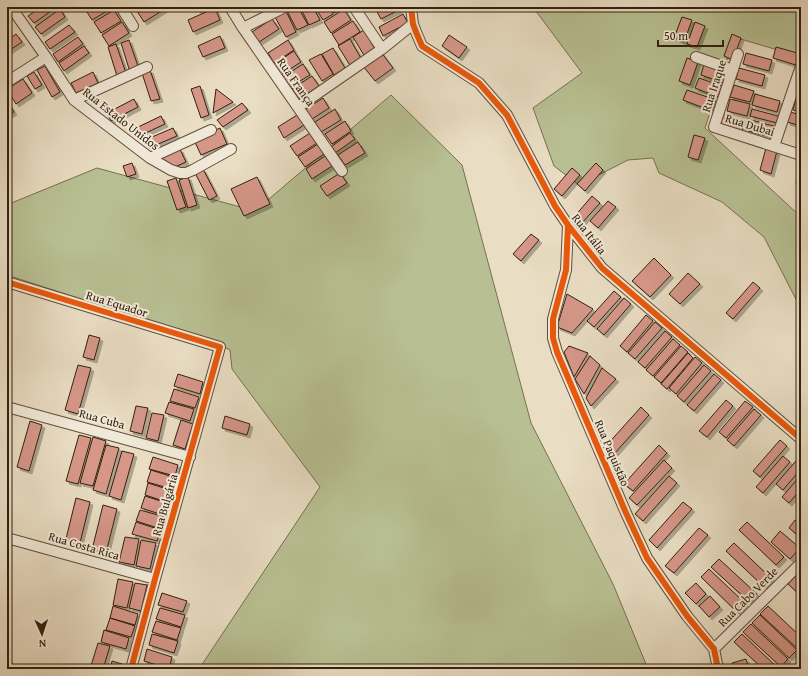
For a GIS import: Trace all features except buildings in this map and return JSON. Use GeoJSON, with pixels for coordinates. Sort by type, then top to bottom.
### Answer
{"type":"FeatureCollection","features":[{"type":"Feature","properties":{"kind":"street","name":"Rua Estado Unidos"},"geometry":{"type":"LineString","coordinates":[[11,7],[74,100],[150,158],[171,170],[186,173],[231,149]]}},
{"type":"Feature","properties":{"kind":"street"},"geometry":{"type":"LineString","coordinates":[[121,7],[133,26]]}},
{"type":"Feature","properties":{"kind":"street","name":"Rua França"},"geometry":{"type":"LineString","coordinates":[[230,7],[342,171]]}},
{"type":"Feature","properties":{"kind":"street"},"geometry":{"type":"LineString","coordinates":[[244,28],[285,7]]}},
{"type":"Feature","properties":{"kind":"street"},"geometry":{"type":"LineString","coordinates":[[354,7],[382,49]]}},
{"type":"Feature","properties":{"kind":"street","name":"Rua Itália"},"geometry":{"type":"LineString","coordinates":[[411,7],[413,24],[422,46],[479,84],[507,115],[555,206],[602,268],[801,439]]}},
{"type":"Feature","properties":{"kind":"street"},"geometry":{"type":"LineString","coordinates":[[298,107],[382,49],[413,24]]}},
{"type":"Feature","properties":{"kind":"street","name":"Rua Iraque"},"geometry":{"type":"LineString","coordinates":[[714,127],[738,54]]}},
{"type":"Feature","properties":{"kind":"street"},"geometry":{"type":"LineString","coordinates":[[7,82],[46,57]]}},
{"type":"Feature","properties":{"kind":"street"},"geometry":{"type":"LineString","coordinates":[[696,57],[733,70]]}},
{"type":"Feature","properties":{"kind":"street"},"geometry":{"type":"LineString","coordinates":[[774,146],[801,66]]}},
{"type":"Feature","properties":{"kind":"street"},"geometry":{"type":"LineString","coordinates":[[74,100],[147,67]]}},
{"type":"Feature","properties":{"kind":"street","name":"Rua Dubai"},"geometry":{"type":"LineString","coordinates":[[714,127],[801,155]]}},
{"type":"Feature","properties":{"kind":"street"},"geometry":{"type":"LineString","coordinates":[[150,158],[211,130]]}},
{"type":"Feature","properties":{"kind":"street","name":"Rua Paquistão"},"geometry":{"type":"LineString","coordinates":[[568,225],[566,270],[553,319],[553,338],[557,352],[626,513],[647,558],[687,616],[714,649],[718,669]]}},
{"type":"Feature","properties":{"kind":"street","name":"Rua Equador"},"geometry":{"type":"LineString","coordinates":[[7,282],[220,348]]}},
{"type":"Feature","properties":{"kind":"street","name":"Rua Bulgária"},"geometry":{"type":"LineString","coordinates":[[131,669],[220,348]]}},
{"type":"Feature","properties":{"kind":"street","name":"Rua Cuba"},"geometry":{"type":"LineString","coordinates":[[7,407],[190,457]]}},
{"type":"Feature","properties":{"kind":"street","name":"Rua Costa Rica"},"geometry":{"type":"LineString","coordinates":[[7,538],[155,580]]}},
{"type":"Feature","properties":{"kind":"street","name":"Rua Cabo Verde"},"geometry":{"type":"LineString","coordinates":[[714,649],[801,563]]}},
{"type":"Feature","properties":{"kind":"green space"},"geometry":{"type":"Polygon","coordinates":[[[533,7],[801,7],[801,57],[734,37],[705,128],[801,217],[801,309],[764,237],[722,202],[659,173],[653,158],[628,160],[579,185],[554,166],[533,108],[582,73],[533,7]]]}},
{"type":"Feature","properties":{"kind":"green space"},"geometry":{"type":"Polygon","coordinates":[[[391,95],[462,165],[531,423],[613,584],[648,669],[196,669],[201,666],[320,487],[232,369],[230,350],[216,343],[7,275],[7,210],[9,204],[97,168],[255,211],[391,95]]]}},
{"type":"Feature","properties":{"kind":"cycle path"},"geometry":{"type":"LineString","coordinates":[[411,7],[413,24],[422,46],[479,83],[507,115],[555,206],[602,268],[801,439]]}},
{"type":"Feature","properties":{"kind":"cycle path"},"geometry":{"type":"LineString","coordinates":[[568,225],[566,270],[553,319],[553,338],[557,352],[626,513],[647,558],[687,616],[714,649],[718,669]]}},
{"type":"Feature","properties":{"kind":"cycle path"},"geometry":{"type":"LineString","coordinates":[[7,282],[220,347],[131,669]]}}]}
